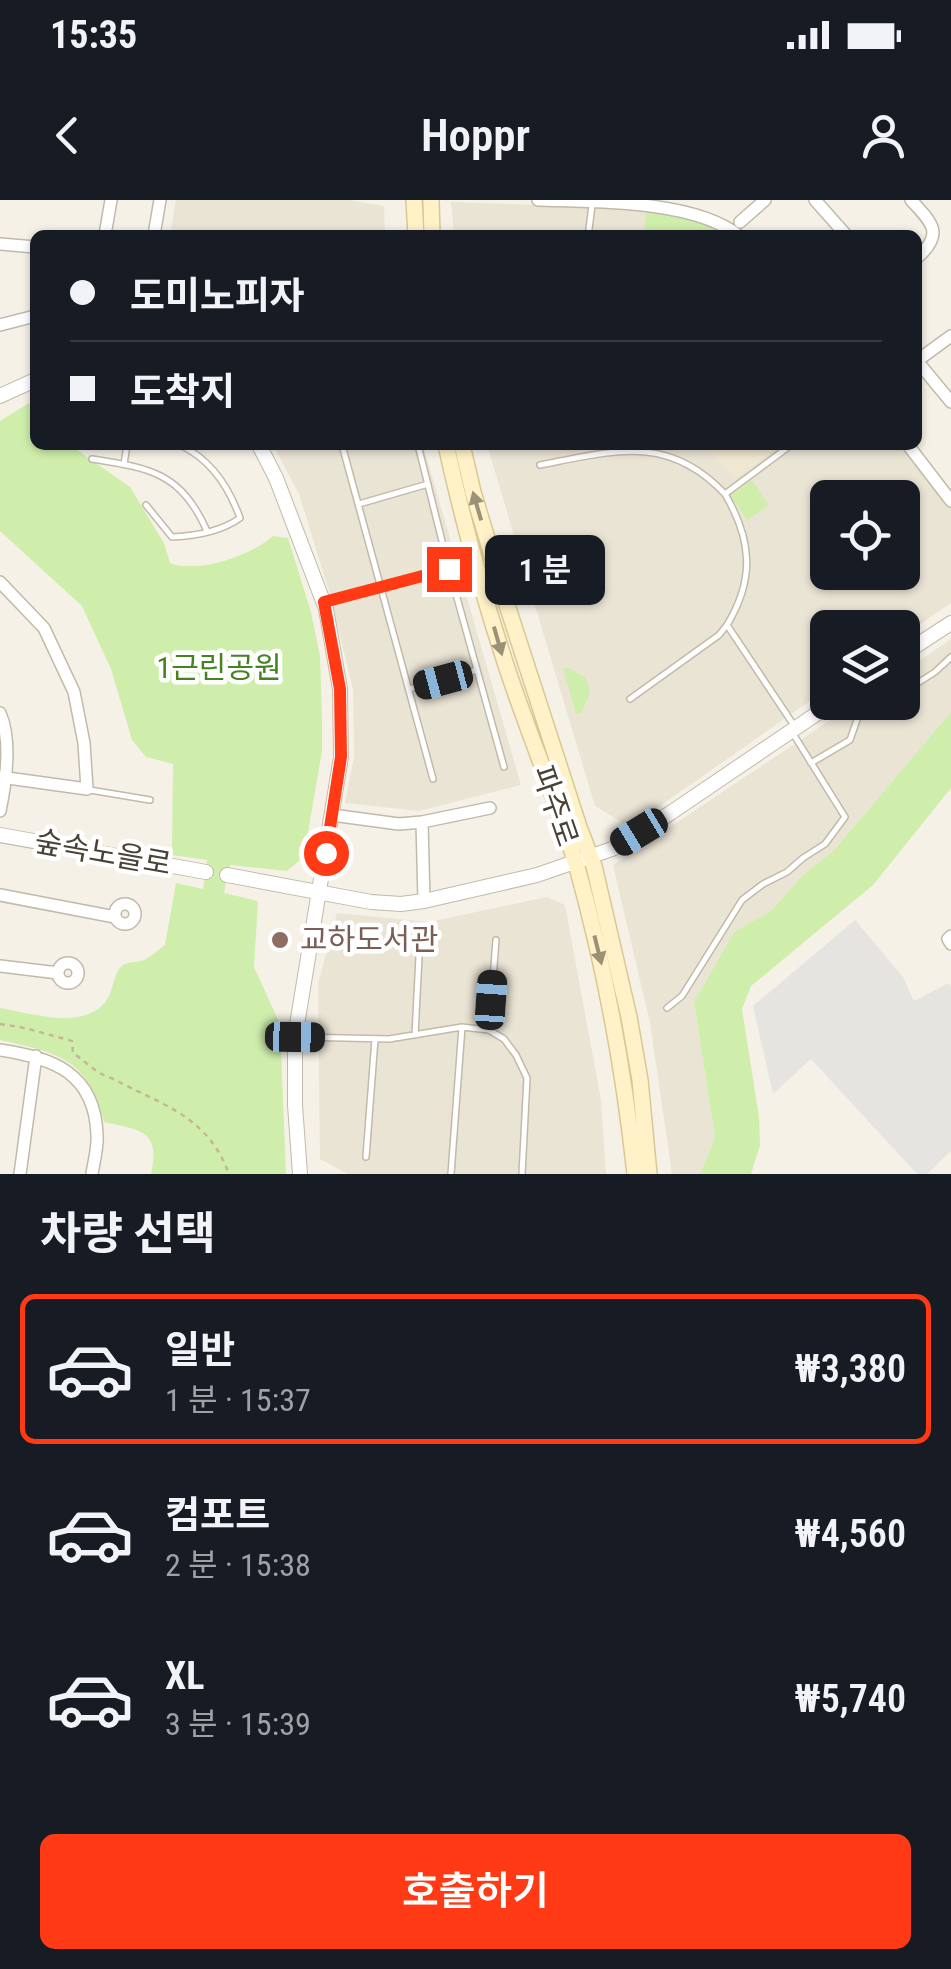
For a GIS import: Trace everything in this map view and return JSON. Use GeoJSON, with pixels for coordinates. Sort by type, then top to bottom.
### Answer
{"type":"FeatureCollection","features":[{"type":"Feature","properties":{"kind":"main road"},"geometry":{"type":"LineString","coordinates":[[414,200],[423,218]]}},
{"type":"Feature","properties":{"kind":"main road","name":"파주로"},"geometry":{"type":"LineString","coordinates":[[447,450],[504,658],[609,926],[640,1080],[652,1174]]}},
{"type":"Feature","properties":{"kind":"main road","name":"파주로"},"geometry":{"type":"LineString","coordinates":[[463,450],[507,605],[579,827],[614,1023],[635,1174]]}},
{"type":"Feature","properties":{"kind":"main road"},"geometry":{"type":"LineString","coordinates":[[622,1073],[627,1174]]}},
{"type":"Feature","properties":{"kind":"street"},"geometry":{"type":"LineString","coordinates":[[106,230],[111,200]]}},
{"type":"Feature","properties":{"kind":"street"},"geometry":{"type":"LineString","coordinates":[[155,230],[160,200]]}},
{"type":"Feature","properties":{"kind":"street"},"geometry":{"type":"LineString","coordinates":[[538,200],[684,204],[739,228],[764,200]]}},
{"type":"Feature","properties":{"kind":"street"},"geometry":{"type":"LineString","coordinates":[[815,200],[842,230]]}},
{"type":"Feature","properties":{"kind":"street"},"geometry":{"type":"LineString","coordinates":[[912,200],[933,228],[932,242],[922,253]]}},
{"type":"Feature","properties":{"kind":"street"},"geometry":{"type":"LineString","coordinates":[[0,244],[30,247]]}},
{"type":"Feature","properties":{"kind":"street"},"geometry":{"type":"LineString","coordinates":[[0,326],[30,317]]}},
{"type":"Feature","properties":{"kind":"street"},"geometry":{"type":"LineString","coordinates":[[922,358],[951,336]]}},
{"type":"Feature","properties":{"kind":"street"},"geometry":{"type":"LineString","coordinates":[[922,366],[951,402]]}},
{"type":"Feature","properties":{"kind":"street"},"geometry":{"type":"LineString","coordinates":[[0,396],[30,382]]}},
{"type":"Feature","properties":{"kind":"street"},"geometry":{"type":"LineString","coordinates":[[261,450],[276,478],[324,602],[340,689],[341,757],[295,1037],[300,1174]]}},
{"type":"Feature","properties":{"kind":"street"},"geometry":{"type":"LineString","coordinates":[[912,450],[951,500]]}},
{"type":"Feature","properties":{"kind":"street"},"geometry":{"type":"LineString","coordinates":[[0,582],[44,628],[74,692],[84,742],[87,789],[3,777]]}},
{"type":"Feature","properties":{"kind":"street"},"geometry":{"type":"LineString","coordinates":[[920,644],[951,623]]}},
{"type":"Feature","properties":{"kind":"street"},"geometry":{"type":"LineString","coordinates":[[0,810],[1,719]]}},
{"type":"Feature","properties":{"kind":"street"},"geometry":{"type":"LineString","coordinates":[[227,876],[401,904],[537,875],[612,849],[810,719]]}},
{"type":"Feature","properties":{"kind":"street"},"geometry":{"type":"LineString","coordinates":[[332,815],[399,824],[490,808]]}},
{"type":"Feature","properties":{"kind":"street"},"geometry":{"type":"LineString","coordinates":[[422,822],[424,901]]}},
{"type":"Feature","properties":{"kind":"street","name":"숲속노을로"},"geometry":{"type":"LineString","coordinates":[[0,834],[206,872]]}},
{"type":"Feature","properties":{"kind":"street"},"geometry":{"type":"LineString","coordinates":[[0,895],[115,917]]}},
{"type":"Feature","properties":{"kind":"street"},"geometry":{"type":"LineString","coordinates":[[951,936],[951,944]]}},
{"type":"Feature","properties":{"kind":"street"},"geometry":{"type":"LineString","coordinates":[[0,966],[58,973]]}},
{"type":"Feature","properties":{"kind":"street"},"geometry":{"type":"LineString","coordinates":[[0,1050],[36,1056],[58,1065],[90,1100],[98,1136],[92,1174]]}},
{"type":"Feature","properties":{"kind":"street"},"geometry":{"type":"LineString","coordinates":[[20,1174],[36,1056]]}},
{"type":"Feature","properties":{"kind":"lane"},"geometry":{"type":"LineString","coordinates":[[589,229],[592,202]]}},
{"type":"Feature","properties":{"kind":"lane"},"geometry":{"type":"LineString","coordinates":[[124,464],[127,450]]}},
{"type":"Feature","properties":{"kind":"lane"},"geometry":{"type":"LineString","coordinates":[[146,505],[172,537],[207,531],[240,518],[210,465],[188,450]]}},
{"type":"Feature","properties":{"kind":"lane"},"geometry":{"type":"LineString","coordinates":[[343,450],[433,779]]}},
{"type":"Feature","properties":{"kind":"lane"},"geometry":{"type":"LineString","coordinates":[[419,450],[504,767]]}},
{"type":"Feature","properties":{"kind":"lane"},"geometry":{"type":"LineString","coordinates":[[540,465],[646,450],[684,461],[709,477],[725,494],[739,520],[748,561],[744,589],[727,625],[719,635],[630,698]]}},
{"type":"Feature","properties":{"kind":"lane"},"geometry":{"type":"LineString","coordinates":[[725,494],[784,450]]}},
{"type":"Feature","properties":{"kind":"lane"},"geometry":{"type":"LineString","coordinates":[[92,458],[168,479],[198,510],[207,531]]}},
{"type":"Feature","properties":{"kind":"lane"},"geometry":{"type":"LineString","coordinates":[[358,504],[428,484]]}},
{"type":"Feature","properties":{"kind":"lane"},"geometry":{"type":"LineString","coordinates":[[324,602],[449,569]]}},
{"type":"Feature","properties":{"kind":"lane"},"geometry":{"type":"LineString","coordinates":[[667,1008],[682,996],[742,900],[825,844],[845,816],[727,625]]}},
{"type":"Feature","properties":{"kind":"lane"},"geometry":{"type":"LineString","coordinates":[[920,682],[951,657]]}},
{"type":"Feature","properties":{"kind":"lane"},"geometry":{"type":"LineString","coordinates":[[409,689],[478,670]]}},
{"type":"Feature","properties":{"kind":"lane"},"geometry":{"type":"LineString","coordinates":[[811,763],[850,740],[857,720]]}},
{"type":"Feature","properties":{"kind":"lane"},"geometry":{"type":"LineString","coordinates":[[87,789],[150,800]]}},
{"type":"Feature","properties":{"kind":"lane"},"geometry":{"type":"LineString","coordinates":[[415,1035],[420,936]]}},
{"type":"Feature","properties":{"kind":"lane"},"geometry":{"type":"LineString","coordinates":[[488,1030],[496,940]]}},
{"type":"Feature","properties":{"kind":"lane"},"geometry":{"type":"LineString","coordinates":[[295,1037],[375,1038],[462,1027],[488,1030],[504,1039],[527,1078],[522,1174]]}},
{"type":"Feature","properties":{"kind":"lane"},"geometry":{"type":"LineString","coordinates":[[451,1174],[462,1027]]}},
{"type":"Feature","properties":{"kind":"lane"},"geometry":{"type":"LineString","coordinates":[[366,1157],[375,1038]]}},
{"type":"Feature","properties":{"kind":"path"},"geometry":{"type":"LineString","coordinates":[[0,1024],[72,1041],[73,1052],[98,1072],[196,1123],[224,1160],[229,1174]]}},
{"type":"Feature","properties":{"kind":"shaded area"},"geometry":{"type":"Polygon","coordinates":[[[176,200],[349,200],[384,206],[385,230],[171,230],[176,200]]]}},
{"type":"Feature","properties":{"kind":"shaded area"},"geometry":{"type":"Polygon","coordinates":[[[451,202],[646,209],[644,230],[454,230],[451,202]]]}},
{"type":"Feature","properties":{"kind":"shaded area"},"geometry":{"type":"Polygon","coordinates":[[[276,450],[424,450],[521,785],[419,811],[345,803],[354,757],[353,689],[329,591],[299,494],[276,450]]]}},
{"type":"Feature","properties":{"kind":"shaded area"},"geometry":{"type":"Polygon","coordinates":[[[488,450],[710,450],[735,478],[772,450],[907,450],[951,507],[951,603],[920,624],[920,610],[810,610],[810,701],[630,827],[595,806],[488,450]]]}},
{"type":"Feature","properties":{"kind":"shaded area"},"geometry":{"type":"Polygon","coordinates":[[[710,450],[772,450],[735,478],[710,450]]]}},
{"type":"Feature","properties":{"kind":"shaded area"},"geometry":{"type":"Polygon","coordinates":[[[951,639],[951,712],[834,850],[803,875],[771,911],[734,932],[694,1002],[715,1138],[700,1174],[672,1174],[650,1023],[613,865],[830,720],[920,720],[920,660],[951,639]]]}},
{"type":"Feature","properties":{"kind":"shaded area"},"geometry":{"type":"Polygon","coordinates":[[[547,897],[565,905],[601,1100],[606,1174],[348,1174],[320,1159],[318,984],[337,913],[429,922],[547,897]]]}},
{"type":"Feature","properties":{"kind":"shaded area"},"geometry":{"type":"Polygon","coordinates":[[[855,920],[903,977],[914,1001],[949,983],[951,987],[951,1151],[927,1174],[917,1174],[811,1059],[773,1094],[753,1006],[855,920]]]}},
{"type":"Feature","properties":{"kind":"green space"},"geometry":{"type":"Polygon","coordinates":[[[646,209],[702,221],[717,230],[644,230],[646,209]]]}},
{"type":"Feature","properties":{"kind":"green space","name":"1근린공원"},"geometry":{"type":"Polygon","coordinates":[[[29,403],[30,450],[77,450],[130,487],[164,543],[170,563],[209,564],[239,556],[273,536],[288,538],[320,656],[322,751],[307,838],[302,858],[287,871],[230,865],[224,893],[258,901],[254,967],[280,1024],[286,1174],[151,1174],[150,1140],[137,1130],[104,1122],[89,1084],[79,1071],[54,1055],[0,1040],[0,1008],[56,1018],[96,1010],[109,997],[123,965],[146,959],[165,945],[176,883],[203,889],[207,860],[172,855],[173,764],[146,757],[132,740],[111,669],[82,606],[0,531],[0,421],[29,403]]]}},
{"type":"Feature","properties":{"kind":"green space"},"geometry":{"type":"Polygon","coordinates":[[[752,480],[769,505],[747,520],[730,495],[752,480]]]}},
{"type":"Feature","properties":{"kind":"green space"},"geometry":{"type":"Polygon","coordinates":[[[563,668],[586,678],[590,692],[582,712],[576,714],[563,668]]]}},
{"type":"Feature","properties":{"kind":"green space"},"geometry":{"type":"Polygon","coordinates":[[[951,712],[951,788],[873,885],[751,986],[742,1009],[760,1145],[751,1174],[700,1174],[715,1138],[694,1002],[734,932],[771,911],[803,875],[834,850],[951,712]]]}},
{"type":"Feature","properties":{"kind":"place","name":"교하도서관"},"geometry":{"type":"Point","coordinates":[280,940]}},
{"type":"Feature","properties":{"kind":"route"},"geometry":{"type":"LineString","coordinates":[[326,853],[341,757],[340,689],[324,602],[449,569]]}}]}
